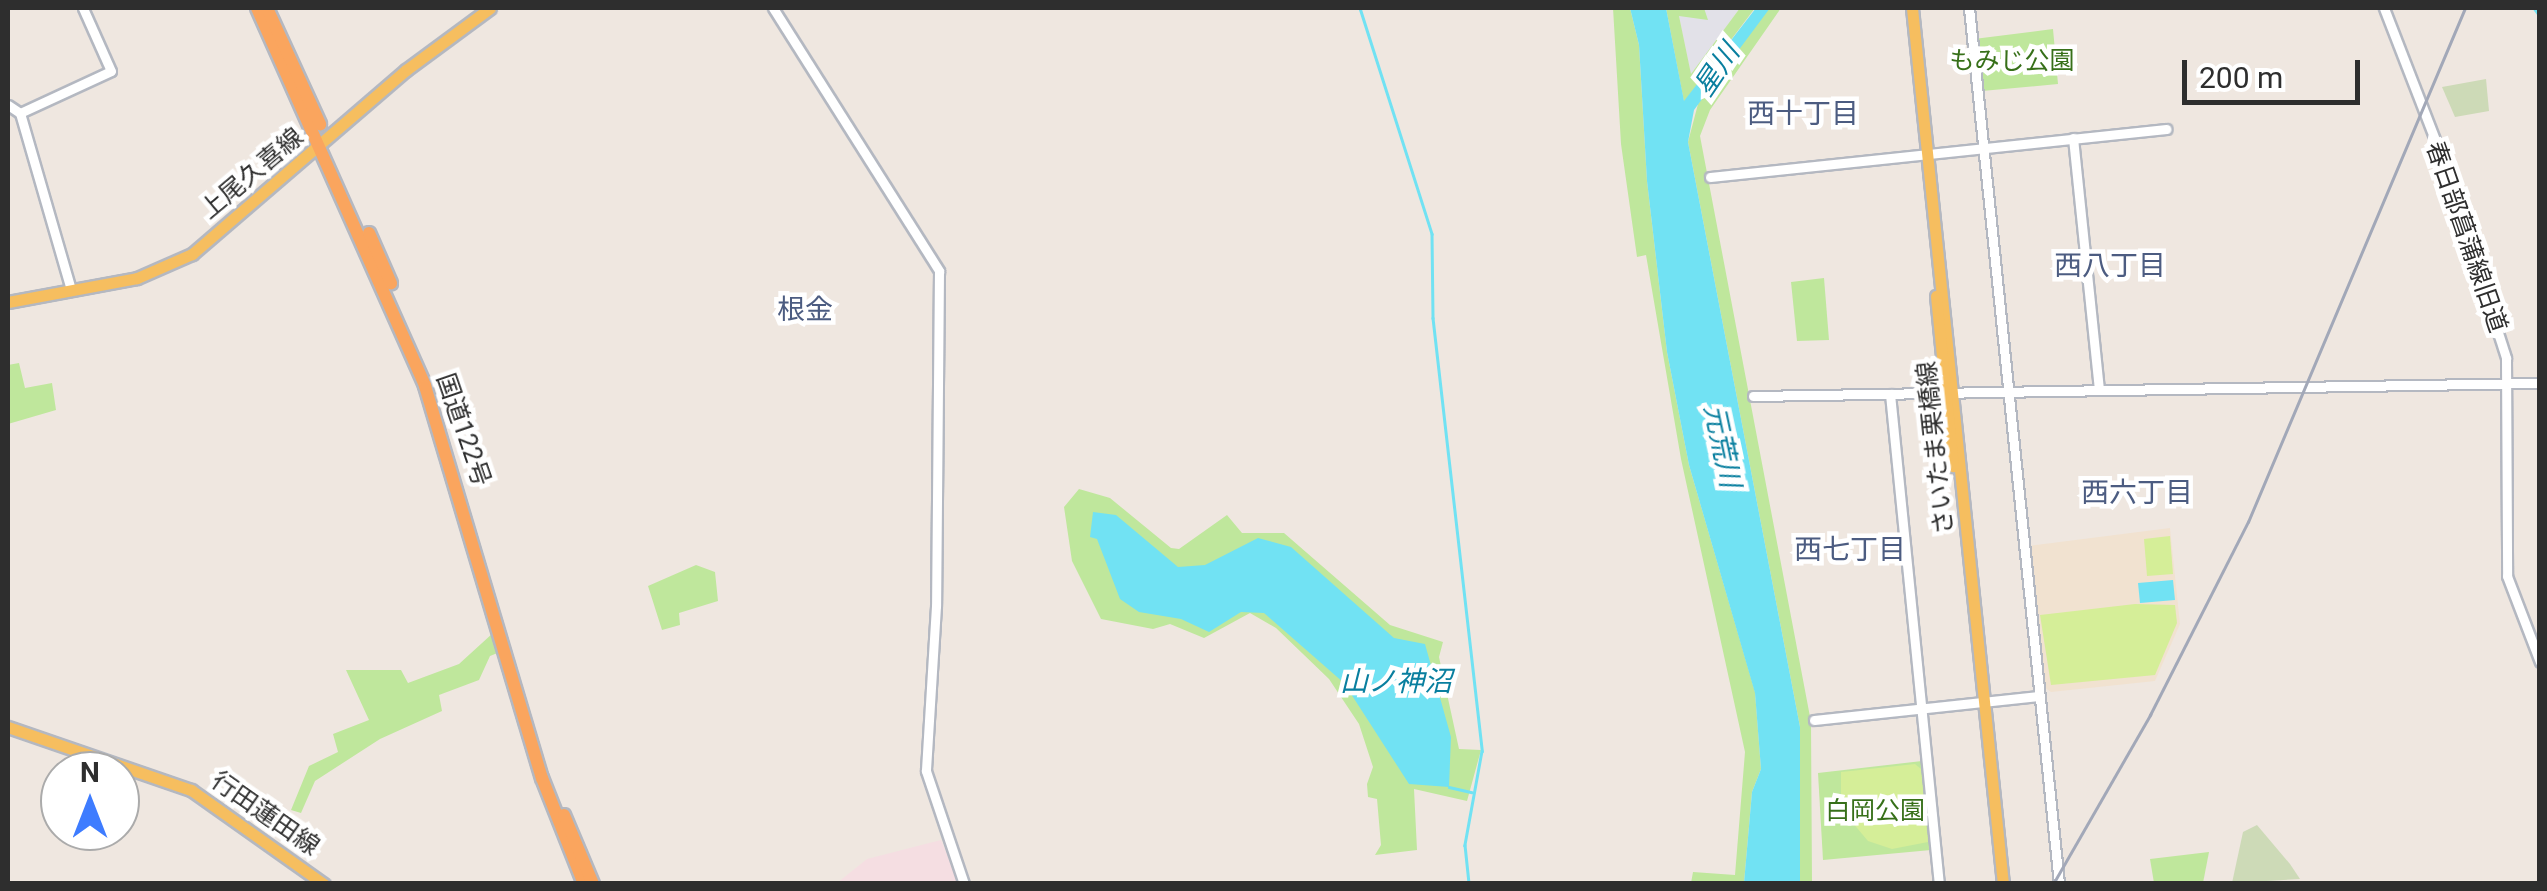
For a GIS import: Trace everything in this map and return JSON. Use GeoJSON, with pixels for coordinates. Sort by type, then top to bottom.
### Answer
{"type":"FeatureCollection","features":[{"type":"Feature","properties":{"kind":"highway","name":"国道122号"},"geometry":{"type":"LineString","coordinates":[[257,8],[323,142],[449,430],[550,776],[593,884]]}},
{"type":"Feature","properties":{"kind":"highway","name":"国道122号"},"geometry":{"type":"LineString","coordinates":[[267,8],[426,386],[542,778],[584,884]]}},
{"type":"Feature","properties":{"kind":"main road","name":"上尾久喜線"},"geometry":{"type":"LineString","coordinates":[[8,302],[157,272],[192,254],[490,8]]}},
{"type":"Feature","properties":{"kind":"main road","name":"さいたま栗橋線"},"geometry":{"type":"LineString","coordinates":[[1909,8],[1999,884]]}},
{"type":"Feature","properties":{"kind":"main road","name":"行田蓮田線"},"geometry":{"type":"LineString","coordinates":[[8,728],[191,790],[324,884]]}},
{"type":"Feature","properties":{"kind":"street"},"geometry":{"type":"LineString","coordinates":[[20,113],[111,71],[83,8]]}},
{"type":"Feature","properties":{"kind":"street"},"geometry":{"type":"LineString","coordinates":[[773,8],[939,271],[936,606],[926,771],[964,884]]}},
{"type":"Feature","properties":{"kind":"street"},"geometry":{"type":"LineString","coordinates":[[1969,8],[2059,884]]}},
{"type":"Feature","properties":{"kind":"street","name":"春日部菖蒲線旧道"},"geometry":{"type":"LineString","coordinates":[[2384,8],[2441,155],[2509,384],[2507,576],[2540,662]]}},
{"type":"Feature","properties":{"kind":"street"},"geometry":{"type":"LineString","coordinates":[[8,105],[20,113],[70,290]]}},
{"type":"Feature","properties":{"kind":"street"},"geometry":{"type":"LineString","coordinates":[[1710,177],[2166,129]]}},
{"type":"Feature","properties":{"kind":"street"},"geometry":{"type":"LineString","coordinates":[[2073,138],[2099,390]]}},
{"type":"Feature","properties":{"kind":"street"},"geometry":{"type":"LineString","coordinates":[[1752,396],[2540,383]]}},
{"type":"Feature","properties":{"kind":"street"},"geometry":{"type":"LineString","coordinates":[[1890,394],[1939,884]]}},
{"type":"Feature","properties":{"kind":"street"},"geometry":{"type":"LineString","coordinates":[[1814,720],[2039,696]]}},
{"type":"Feature","properties":{"kind":"shaded area"},"geometry":{"type":"Polygon","coordinates":[[[1678,8],[1740,8],[1691,75],[1679,16],[1678,8]]]}},
{"type":"Feature","properties":{"kind":"shaded area"},"geometry":{"type":"Polygon","coordinates":[[[2170,528],[2180,624],[2155,681],[2051,692],[2044,687],[2029,546],[2170,528]]]}},
{"type":"Feature","properties":{"kind":"shaded area"},"geometry":{"type":"Polygon","coordinates":[[[941,840],[959,883],[837,883],[867,859],[941,840]]]}},
{"type":"Feature","properties":{"kind":"green space"},"geometry":{"type":"Polygon","coordinates":[[[1613,8],[1630,8],[1639,45],[1647,181],[1667,352],[1689,465],[1755,692],[1761,769],[1752,792],[1744,883],[1691,883],[1693,872],[1735,875],[1745,752],[1681,459],[1646,255],[1637,257],[1621,144],[1613,8]]]}},
{"type":"Feature","properties":{"kind":"green space"},"geometry":{"type":"Polygon","coordinates":[[[1666,8],[1704,8],[1708,20],[1679,16],[1691,74],[1740,8],[1755,8],[1684,102],[1666,8]]]}},
{"type":"Feature","properties":{"kind":"green space"},"geometry":{"type":"Polygon","coordinates":[[[1768,8],[1781,8],[1710,110],[1700,136],[1811,722],[1812,883],[1800,883],[1800,727],[1688,142],[1698,104],[1768,8]]]}},
{"type":"Feature","properties":{"kind":"green space","name":"もみじ公園"},"geometry":{"type":"Polygon","coordinates":[[[2053,29],[2058,84],[1982,91],[1974,39],[2053,29]]]}},
{"type":"Feature","properties":{"kind":"green space"},"geometry":{"type":"Polygon","coordinates":[[[2486,79],[2489,111],[2455,117],[2442,87],[2486,79]]]}},
{"type":"Feature","properties":{"kind":"green space"},"geometry":{"type":"Polygon","coordinates":[[[1824,278],[1829,340],[1797,341],[1791,282],[1824,278]]]}},
{"type":"Feature","properties":{"kind":"green space"},"geometry":{"type":"Polygon","coordinates":[[[19,363],[25,388],[52,383],[56,410],[8,424],[8,365],[19,363]]]}},
{"type":"Feature","properties":{"kind":"green space","name":"山ノ神沼"},"geometry":{"type":"Polygon","coordinates":[[[1079,489],[1110,498],[1171,548],[1179,549],[1227,515],[1242,533],[1284,533],[1390,625],[1443,642],[1439,657],[1459,749],[1481,750],[1467,801],[1414,789],[1417,850],[1375,855],[1381,845],[1377,799],[1368,797],[1367,784],[1373,767],[1359,724],[1329,679],[1276,628],[1250,613],[1204,638],[1170,624],[1153,629],[1101,619],[1072,561],[1064,507],[1079,489]]]}},
{"type":"Feature","properties":{"kind":"green space"},"geometry":{"type":"Polygon","coordinates":[[[2170,536],[2173,574],[2147,576],[2144,539],[2170,536]]]}},
{"type":"Feature","properties":{"kind":"green space"},"geometry":{"type":"Polygon","coordinates":[[[696,565],[715,572],[718,601],[679,613],[680,625],[662,630],[648,586],[696,565]]]}},
{"type":"Feature","properties":{"kind":"green space"},"geometry":{"type":"Polygon","coordinates":[[[2135,604],[2175,605],[2177,623],[2155,675],[2051,685],[2040,615],[2135,604]]]}},
{"type":"Feature","properties":{"kind":"green space"},"geometry":{"type":"Polygon","coordinates":[[[493,633],[500,652],[490,656],[479,680],[439,695],[442,711],[380,739],[315,781],[301,813],[291,810],[309,766],[338,752],[333,734],[369,720],[346,670],[401,670],[408,683],[459,664],[493,633]]]}},
{"type":"Feature","properties":{"kind":"green space","name":"白岡公園"},"geometry":{"type":"Polygon","coordinates":[[[1922,761],[1931,850],[1823,860],[1818,773],[1922,761]]]}},
{"type":"Feature","properties":{"kind":"green space","name":"白岡公園"},"geometry":{"type":"Polygon","coordinates":[[[1915,764],[1921,769],[1928,842],[1892,849],[1868,841],[1841,809],[1841,772],[1915,764]]]}},
{"type":"Feature","properties":{"kind":"green space"},"geometry":{"type":"Polygon","coordinates":[[[2257,825],[2300,879],[2232,883],[2243,832],[2257,825]]]}},
{"type":"Feature","properties":{"kind":"green space"},"geometry":{"type":"Polygon","coordinates":[[[2209,852],[2203,883],[2154,883],[2150,859],[2209,852]]]}},
{"type":"Feature","properties":{"kind":"water"},"geometry":{"type":"Polygon","coordinates":[[[1630,8],[1666,8],[1684,101],[1756,8],[1770,8],[1694,110],[1688,142],[1800,727],[1800,883],[1744,883],[1752,792],[1761,769],[1755,693],[1689,465],[1667,352],[1647,181],[1639,45],[1630,8]]]}},
{"type":"Feature","properties":{"kind":"water","name":"山ノ神沼"},"geometry":{"type":"Polygon","coordinates":[[[1093,512],[1116,515],[1178,567],[1205,565],[1258,538],[1291,547],[1394,638],[1425,644],[1451,737],[1449,787],[1409,784],[1344,683],[1264,613],[1241,612],[1209,632],[1181,619],[1139,612],[1120,599],[1097,539],[1090,537],[1093,512]]]}},
{"type":"Feature","properties":{"kind":"water"},"geometry":{"type":"Polygon","coordinates":[[[2173,580],[2175,600],[2140,603],[2138,583],[2173,580]]]}},
{"type":"Feature","properties":{"kind":"waterway"},"geometry":{"type":"LineString","coordinates":[[1360,8],[1432,234],[1433,318],[1482,751],[1465,845],[1469,884]]}},
{"type":"Feature","properties":{"kind":"waterway"},"geometry":{"type":"LineString","coordinates":[[2534,8],[2540,16]]}},
{"type":"Feature","properties":{"kind":"waterway"},"geometry":{"type":"LineString","coordinates":[[1449,787],[1471,792]]}},
{"type":"Feature","properties":{"kind":"railway"},"geometry":{"type":"LineString","coordinates":[[2053,884],[2150,715],[2248,522],[2465,8]]}},
{"type":"Feature","properties":{"kind":"district","name":"西十丁目"},"geometry":{"type":"Point","coordinates":[1803,114]}},
{"type":"Feature","properties":{"kind":"district","name":"西八丁目"},"geometry":{"type":"Point","coordinates":[2110,266]}},
{"type":"Feature","properties":{"kind":"district","name":"根金"},"geometry":{"type":"Point","coordinates":[805,310]}},
{"type":"Feature","properties":{"kind":"district","name":"西六丁目"},"geometry":{"type":"Point","coordinates":[2137,493]}},
{"type":"Feature","properties":{"kind":"district","name":"西七丁目"},"geometry":{"type":"Point","coordinates":[1850,550]}},
{"type":"Feature","properties":{"kind":"water label","name":"星川"},"geometry":{"type":"Point","coordinates":[1717,70]}},
{"type":"Feature","properties":{"kind":"water label","name":"元荒川"},"geometry":{"type":"Point","coordinates":[1722,446]}}]}
